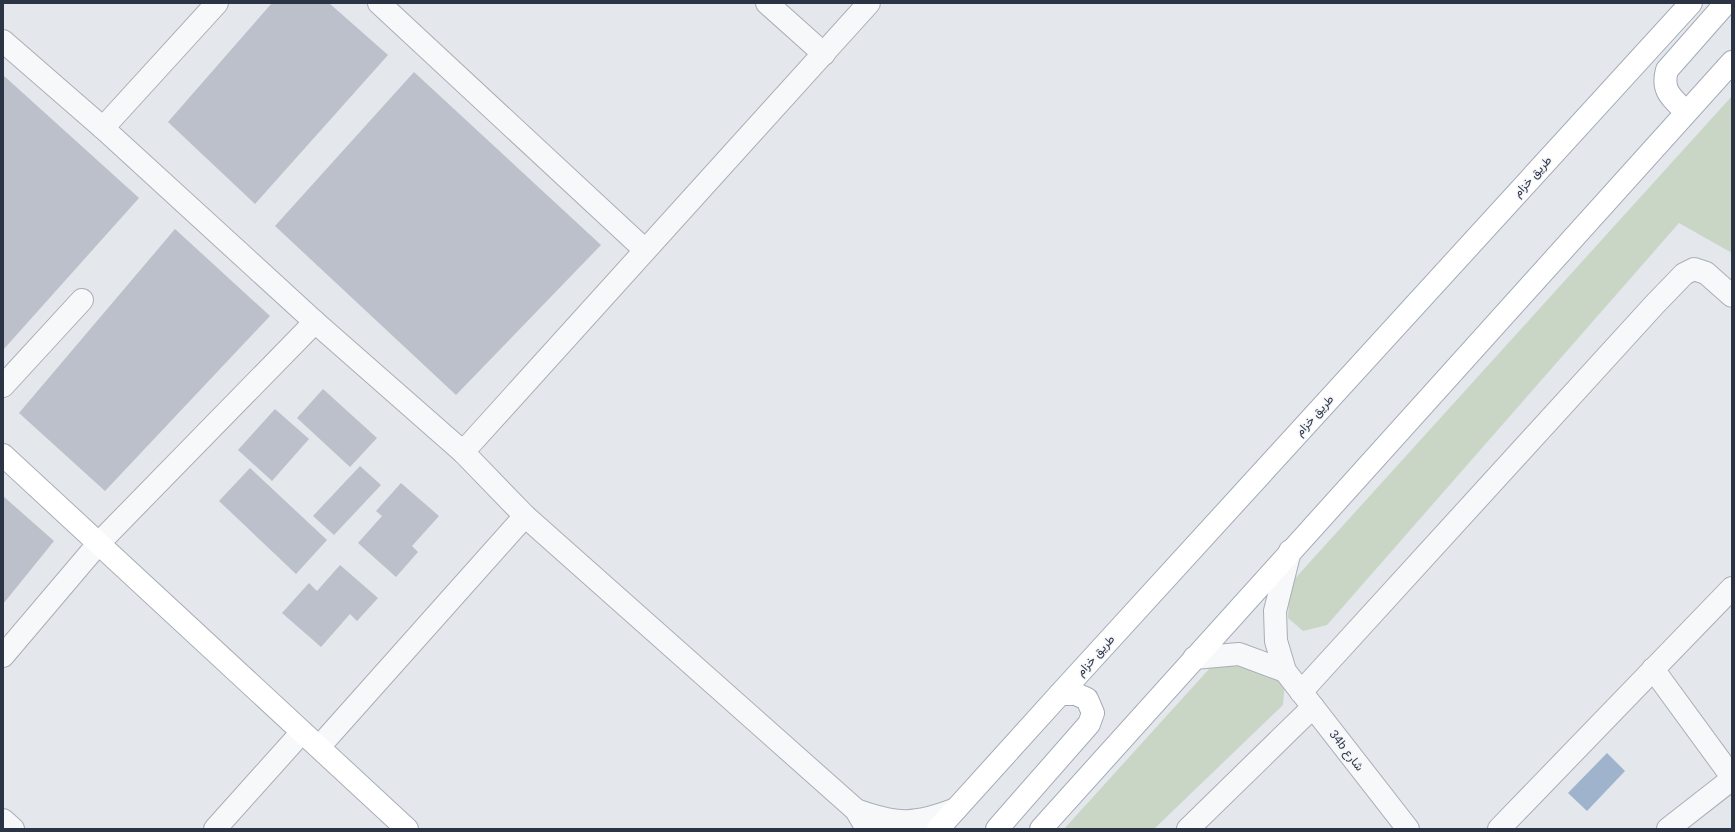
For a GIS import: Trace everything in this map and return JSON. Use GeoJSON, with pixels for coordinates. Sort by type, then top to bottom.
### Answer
{"type":"FeatureCollection","features":[{"type":"Feature","properties":{"kind":"main road","name":"طريق خزام"},"geometry":{"type":"LineString","coordinates":[[938,829],[1691,3]]}},
{"type":"Feature","properties":{"kind":"main road"},"geometry":{"type":"LineString","coordinates":[[1686,112],[1666,89],[1664,80],[1667,70],[1726,3]]}},
{"type":"Feature","properties":{"kind":"main road"},"geometry":{"type":"LineString","coordinates":[[1041,829],[1732,62]]}},
{"type":"Feature","properties":{"kind":"main road"},"geometry":{"type":"LineString","coordinates":[[3,455],[407,829]]}},
{"type":"Feature","properties":{"kind":"main road"},"geometry":{"type":"LineString","coordinates":[[997,829],[1090,724],[1093,713],[1087,699],[1076,694],[1060,694]]}},
{"type":"Feature","properties":{"kind":"street"},"geometry":{"type":"LineString","coordinates":[[103,128],[217,3]]}},
{"type":"Feature","properties":{"kind":"street"},"geometry":{"type":"LineString","coordinates":[[379,3],[645,250]]}},
{"type":"Feature","properties":{"kind":"street"},"geometry":{"type":"LineString","coordinates":[[767,3],[824,54]]}},
{"type":"Feature","properties":{"kind":"street"},"geometry":{"type":"LineString","coordinates":[[463,452],[869,3]]}},
{"type":"Feature","properties":{"kind":"street"},"geometry":{"type":"LineString","coordinates":[[3,41],[103,128],[315,322],[463,452],[525,516],[856,810],[867,829]]}},
{"type":"Feature","properties":{"kind":"street"},"geometry":{"type":"LineString","coordinates":[[1188,829],[1307,699],[1654,304],[1684,274],[1694,269],[1706,273],[1732,296]]}},
{"type":"Feature","properties":{"kind":"street"},"geometry":{"type":"LineString","coordinates":[[3,386],[82,300]]}},
{"type":"Feature","properties":{"kind":"street"},"geometry":{"type":"LineString","coordinates":[[3,656],[98,544],[315,322]]}},
{"type":"Feature","properties":{"kind":"street"},"geometry":{"type":"LineString","coordinates":[[319,748],[525,516]]}},
{"type":"Feature","properties":{"kind":"street","name":"34b شارع"},"geometry":{"type":"LineString","coordinates":[[1290,551],[1275,611],[1276,641],[1285,671],[1408,829]]}},
{"type":"Feature","properties":{"kind":"street"},"geometry":{"type":"LineString","coordinates":[[1499,829],[1732,588]]}},
{"type":"Feature","properties":{"kind":"street"},"geometry":{"type":"LineString","coordinates":[[1194,658],[1239,654],[1285,671]]}},
{"type":"Feature","properties":{"kind":"street"},"geometry":{"type":"LineString","coordinates":[[1654,669],[1732,778],[1668,829]]}},
{"type":"Feature","properties":{"kind":"street"},"geometry":{"type":"LineString","coordinates":[[215,829],[302,732]]}},
{"type":"Feature","properties":{"kind":"street"},"geometry":{"type":"LineString","coordinates":[[856,810],[880,819],[906,822],[932,819],[956,809]]}},
{"type":"Feature","properties":{"kind":"street"},"geometry":{"type":"LineString","coordinates":[[3,820],[12,829]]}},
{"type":"Feature","properties":{"kind":"green space"},"geometry":{"type":"Polygon","coordinates":[[[1732,96],[1732,253],[1679,223],[1327,625],[1303,631],[1288,618],[1290,584],[1732,96]]]}},
{"type":"Feature","properties":{"kind":"green space"},"geometry":{"type":"Polygon","coordinates":[[[1229,647],[1272,652],[1285,681],[1283,705],[1154,829],[1064,829],[1229,647]]]}},
{"type":"Feature","properties":{"kind":"water"},"geometry":{"type":"Polygon","coordinates":[[[1607,753],[1625,771],[1587,811],[1568,793],[1607,753]]]}},
{"type":"Feature","properties":{"kind":"building"},"geometry":{"type":"Polygon","coordinates":[[[272,3],[329,3],[388,55],[255,204],[168,122],[272,3]]]}},
{"type":"Feature","properties":{"kind":"building"},"geometry":{"type":"Polygon","coordinates":[[[414,72],[601,245],[456,395],[275,226],[414,72]]]}},
{"type":"Feature","properties":{"kind":"building"},"geometry":{"type":"Polygon","coordinates":[[[3,75],[139,198],[3,350],[3,75]]]}},
{"type":"Feature","properties":{"kind":"building"},"geometry":{"type":"Polygon","coordinates":[[[175,229],[270,316],[105,491],[19,413],[175,229]]]}},
{"type":"Feature","properties":{"kind":"building"},"geometry":{"type":"Polygon","coordinates":[[[323,389],[377,438],[350,467],[297,418],[323,389]]]}},
{"type":"Feature","properties":{"kind":"building"},"geometry":{"type":"Polygon","coordinates":[[[275,409],[309,439],[272,481],[238,450],[275,409]]]}},
{"type":"Feature","properties":{"kind":"building"},"geometry":{"type":"Polygon","coordinates":[[[360,466],[381,485],[334,535],[313,516],[360,466]]]}},
{"type":"Feature","properties":{"kind":"building"},"geometry":{"type":"Polygon","coordinates":[[[250,468],[327,540],[296,574],[219,501],[250,468]]]}},
{"type":"Feature","properties":{"kind":"building"},"geometry":{"type":"Polygon","coordinates":[[[401,483],[439,516],[412,546],[418,552],[396,577],[358,543],[382,516],[376,511],[401,483]]]}},
{"type":"Feature","properties":{"kind":"building"},"geometry":{"type":"Polygon","coordinates":[[[3,496],[54,541],[3,604],[3,496]]]}},
{"type":"Feature","properties":{"kind":"building"},"geometry":{"type":"Polygon","coordinates":[[[340,565],[378,598],[357,621],[350,614],[321,647],[282,613],[309,583],[317,591],[340,565]]]}}]}
